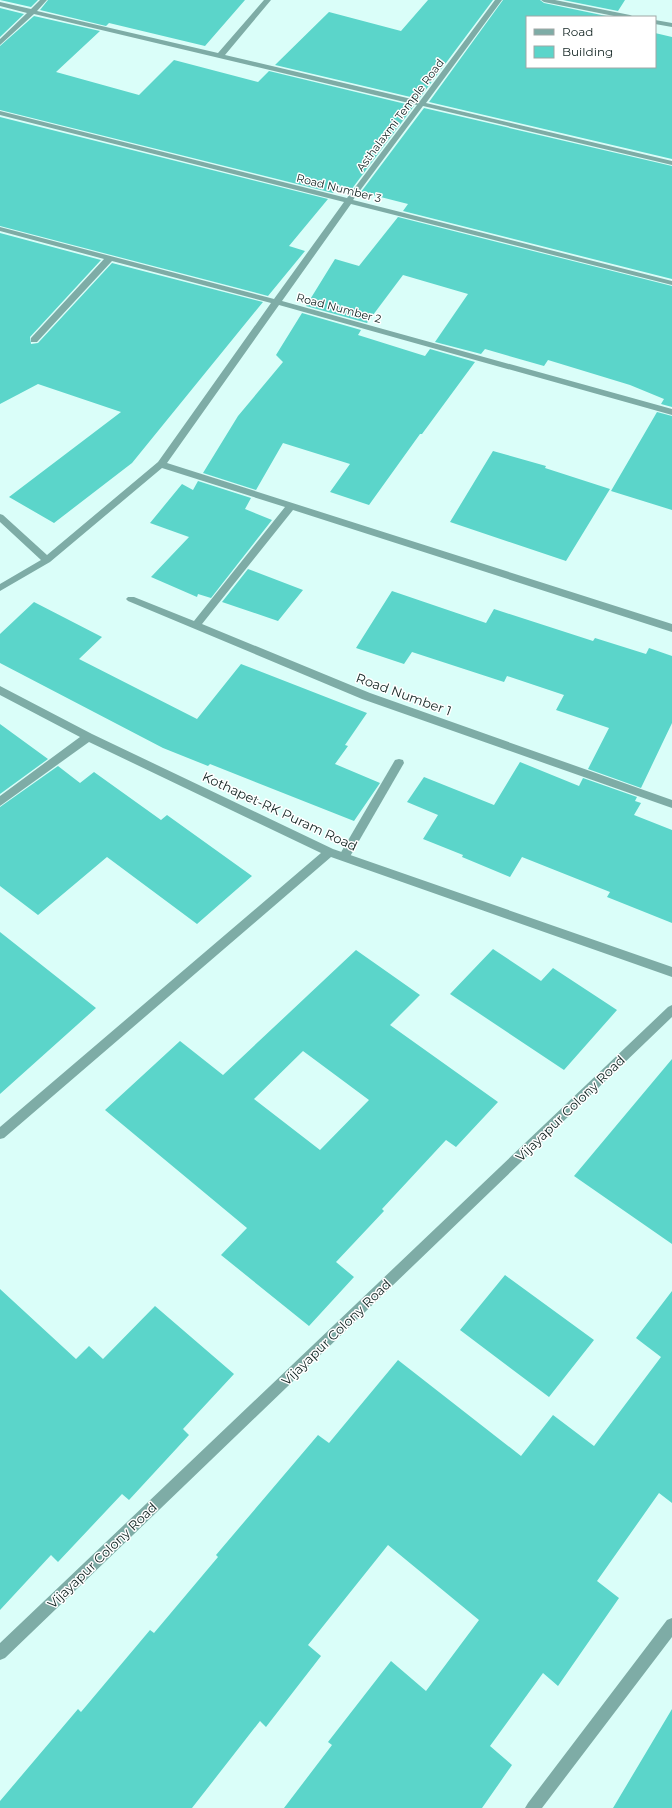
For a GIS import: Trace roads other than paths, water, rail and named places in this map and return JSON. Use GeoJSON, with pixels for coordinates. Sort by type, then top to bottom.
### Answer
{"type":"FeatureCollection","features":[{"type":"Feature","properties":{"kind":"street"},"geometry":{"type":"LineString","coordinates":[[0,43],[44,0]]}},
{"type":"Feature","properties":{"kind":"street"},"geometry":{"type":"LineString","coordinates":[[220,56],[268,0]]}},
{"type":"Feature","properties":{"kind":"street","name":"Asthalaxmi Temple Road"},"geometry":{"type":"LineString","coordinates":[[0,588],[47,560],[161,464],[348,202],[499,0]]}},
{"type":"Feature","properties":{"kind":"street"},"geometry":{"type":"LineString","coordinates":[[544,0],[625,16]]}},
{"type":"Feature","properties":{"kind":"street"},"geometry":{"type":"LineString","coordinates":[[0,4],[672,164]]}},
{"type":"Feature","properties":{"kind":"street"},"geometry":{"type":"LineString","coordinates":[[656,22],[672,25]]}},
{"type":"Feature","properties":{"kind":"street","name":"Road Number 3"},"geometry":{"type":"LineString","coordinates":[[0,113],[672,283]]}},
{"type":"Feature","properties":{"kind":"street","name":"Road Number 2"},"geometry":{"type":"LineString","coordinates":[[0,229],[276,302],[672,412]]}},
{"type":"Feature","properties":{"kind":"street"},"geometry":{"type":"LineString","coordinates":[[34,340],[110,258]]}},
{"type":"Feature","properties":{"kind":"street"},"geometry":{"type":"LineString","coordinates":[[161,464],[672,628]]}},
{"type":"Feature","properties":{"kind":"street"},"geometry":{"type":"LineString","coordinates":[[195,626],[291,506]]}},
{"type":"Feature","properties":{"kind":"street"},"geometry":{"type":"LineString","coordinates":[[0,517],[47,560]]}},
{"type":"Feature","properties":{"kind":"street","name":"Road Number 1"},"geometry":{"type":"LineString","coordinates":[[130,599],[366,696],[671,802]]}},
{"type":"Feature","properties":{"kind":"street","name":"Kothapet-RK Puram Road"},"geometry":{"type":"LineString","coordinates":[[0,690],[88,737],[329,852],[672,972]]}},
{"type":"Feature","properties":{"kind":"street"},"geometry":{"type":"LineString","coordinates":[[0,802],[88,737]]}},
{"type":"Feature","properties":{"kind":"street"},"geometry":{"type":"LineString","coordinates":[[344,857],[399,763]]}},
{"type":"Feature","properties":{"kind":"street"},"geometry":{"type":"LineString","coordinates":[[0,1134],[329,852]]}},
{"type":"Feature","properties":{"kind":"street","name":"Vijayapur Colony Road"},"geometry":{"type":"LineString","coordinates":[[0,1653],[672,1010]]}},
{"type":"Feature","properties":{"kind":"street"},"geometry":{"type":"LineString","coordinates":[[533,1808],[672,1626]]}}]}
